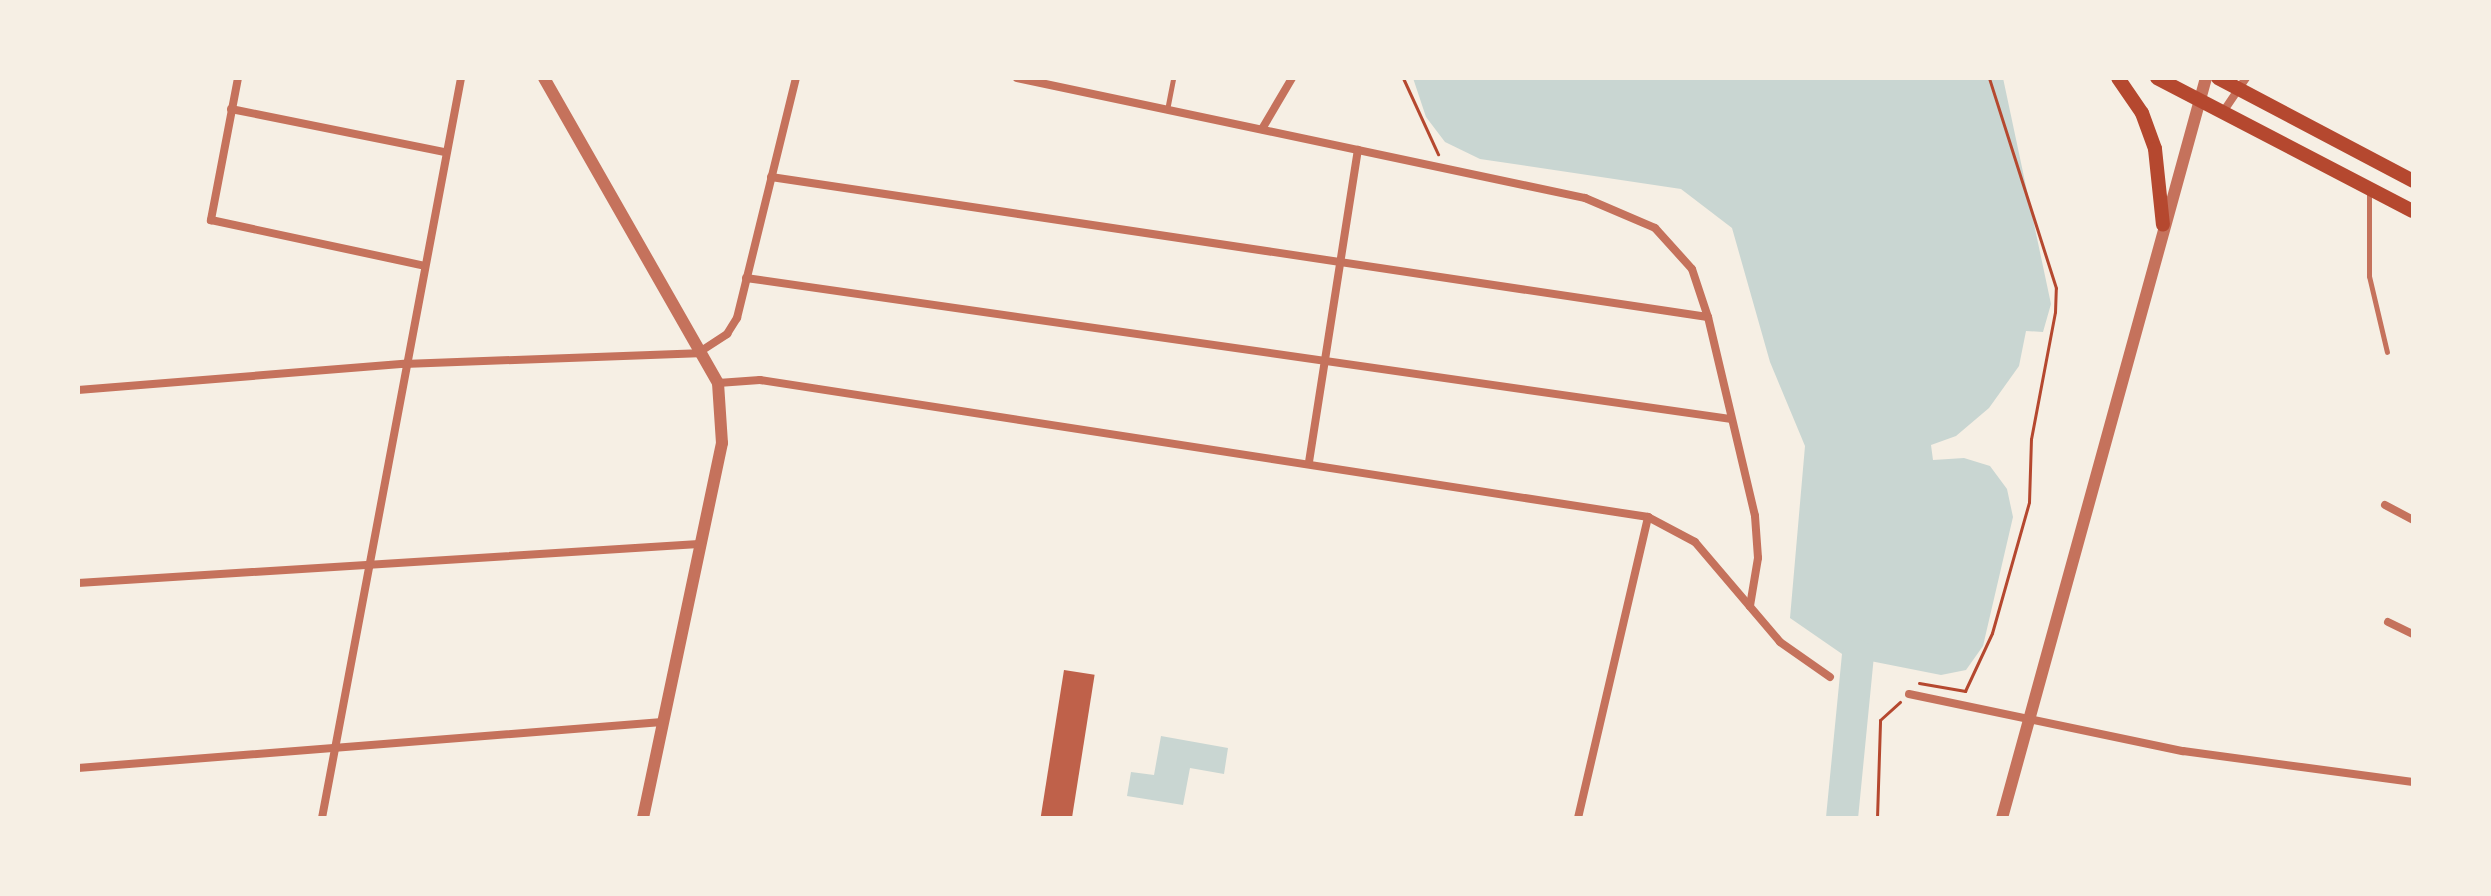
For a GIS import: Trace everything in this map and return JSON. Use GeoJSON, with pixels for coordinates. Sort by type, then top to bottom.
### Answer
{"type":"FeatureCollection","features":[{"type":"Feature","properties":{"kind":"main road"},"geometry":{"type":"LineString","coordinates":[[2118,78],[2142,113],[2155,149],[2163,225]]}},
{"type":"Feature","properties":{"kind":"main road"},"geometry":{"type":"LineString","coordinates":[[2157,78],[2413,211]]}},
{"type":"Feature","properties":{"kind":"main road"},"geometry":{"type":"LineString","coordinates":[[2218,78],[2242,83],[2413,181]]}},
{"type":"Feature","properties":{"kind":"street"},"geometry":{"type":"LineString","coordinates":[[238,78],[211,220],[421,265]]}},
{"type":"Feature","properties":{"kind":"street"},"geometry":{"type":"LineString","coordinates":[[324,818],[421,265],[461,78]]}},
{"type":"Feature","properties":{"kind":"street"},"geometry":{"type":"LineString","coordinates":[[544,78],[698,353],[718,383],[722,443],[643,818]]}},
{"type":"Feature","properties":{"kind":"street"},"geometry":{"type":"LineString","coordinates":[[78,390],[404,364],[698,353],[727,334],[737,318],[796,78]]}},
{"type":"Feature","properties":{"kind":"street"},"geometry":{"type":"LineString","coordinates":[[1017,78],[1585,198],[1633,214],[1655,228],[1692,269],[1708,317],[1758,542],[1750,606]]}},
{"type":"Feature","properties":{"kind":"street"},"geometry":{"type":"LineString","coordinates":[[1262,129],[1292,78]]}},
{"type":"Feature","properties":{"kind":"street"},"geometry":{"type":"LineString","coordinates":[[2002,818],[2197,98],[2206,78]]}},
{"type":"Feature","properties":{"kind":"street"},"geometry":{"type":"LineString","coordinates":[[2223,112],[2242,83]]}},
{"type":"Feature","properties":{"kind":"street"},"geometry":{"type":"LineString","coordinates":[[231,109],[444,152]]}},
{"type":"Feature","properties":{"kind":"street"},"geometry":{"type":"LineString","coordinates":[[1309,462],[1358,150]]}},
{"type":"Feature","properties":{"kind":"street"},"geometry":{"type":"LineString","coordinates":[[771,177],[1341,259],[1708,317]]}},
{"type":"Feature","properties":{"kind":"street"},"geometry":{"type":"LineString","coordinates":[[746,278],[1326,358],[1730,419]]}},
{"type":"Feature","properties":{"kind":"street"},"geometry":{"type":"LineString","coordinates":[[718,383],[760,380],[1309,462],[1648,517],[1695,542],[1780,642],[1830,677]]}},
{"type":"Feature","properties":{"kind":"street"},"geometry":{"type":"LineString","coordinates":[[2385,505],[2413,520]]}},
{"type":"Feature","properties":{"kind":"street"},"geometry":{"type":"LineString","coordinates":[[1578,818],[1648,517]]}},
{"type":"Feature","properties":{"kind":"street"},"geometry":{"type":"LineString","coordinates":[[78,583],[699,544]]}},
{"type":"Feature","properties":{"kind":"street"},"geometry":{"type":"LineString","coordinates":[[2388,622],[2413,634]]}},
{"type":"Feature","properties":{"kind":"street"},"geometry":{"type":"LineString","coordinates":[[1909,694],[2183,751],[2413,782]]}},
{"type":"Feature","properties":{"kind":"street"},"geometry":{"type":"LineString","coordinates":[[78,768],[662,722]]}},
{"type":"Feature","properties":{"kind":"lane"},"geometry":{"type":"LineString","coordinates":[[1167,110],[1173,78]]}},
{"type":"Feature","properties":{"kind":"lane"},"geometry":{"type":"LineString","coordinates":[[2369,188],[2369,276],[2387,352]]}},
{"type":"Feature","properties":{"kind":"path"},"geometry":{"type":"LineString","coordinates":[[1403,78],[1446,168]]}},
{"type":"Feature","properties":{"kind":"path"},"geometry":{"type":"LineString","coordinates":[[1877,818],[1880,720],[1921,681],[1965,691],[1992,633],[2029,502],[2031,439],[2055,312],[2056,288],[1989,78]]}},
{"type":"Feature","properties":{"kind":"shaded area"},"geometry":{"type":"Polygon","coordinates":[[[1413,78],[2003,78],[2051,304],[2043,332],[2026,331],[2019,366],[1989,408],[1956,436],[1931,445],[1933,460],[1964,458],[1990,466],[2007,489],[2013,517],[1983,646],[1966,670],[1941,675],[1845,656],[1790,618],[1805,446],[1770,362],[1732,228],[1681,189],[1480,159],[1445,142],[1426,117],[1413,78]]]}},
{"type":"Feature","properties":{"kind":"shaded area"},"geometry":{"type":"Polygon","coordinates":[[[1161,736],[1228,748],[1224,774],[1190,768],[1183,805],[1127,796],[1131,772],[1154,775],[1161,736]]]}},
{"type":"Feature","properties":{"kind":"building"},"geometry":{"type":"Polygon","coordinates":[[[1064,670],[1095,675],[1072,818],[1041,818],[1064,670]]]}},
{"type":"Feature","properties":{"kind":"waterway"},"geometry":{"type":"LineString","coordinates":[[1842,818],[1858,656]]}}]}
